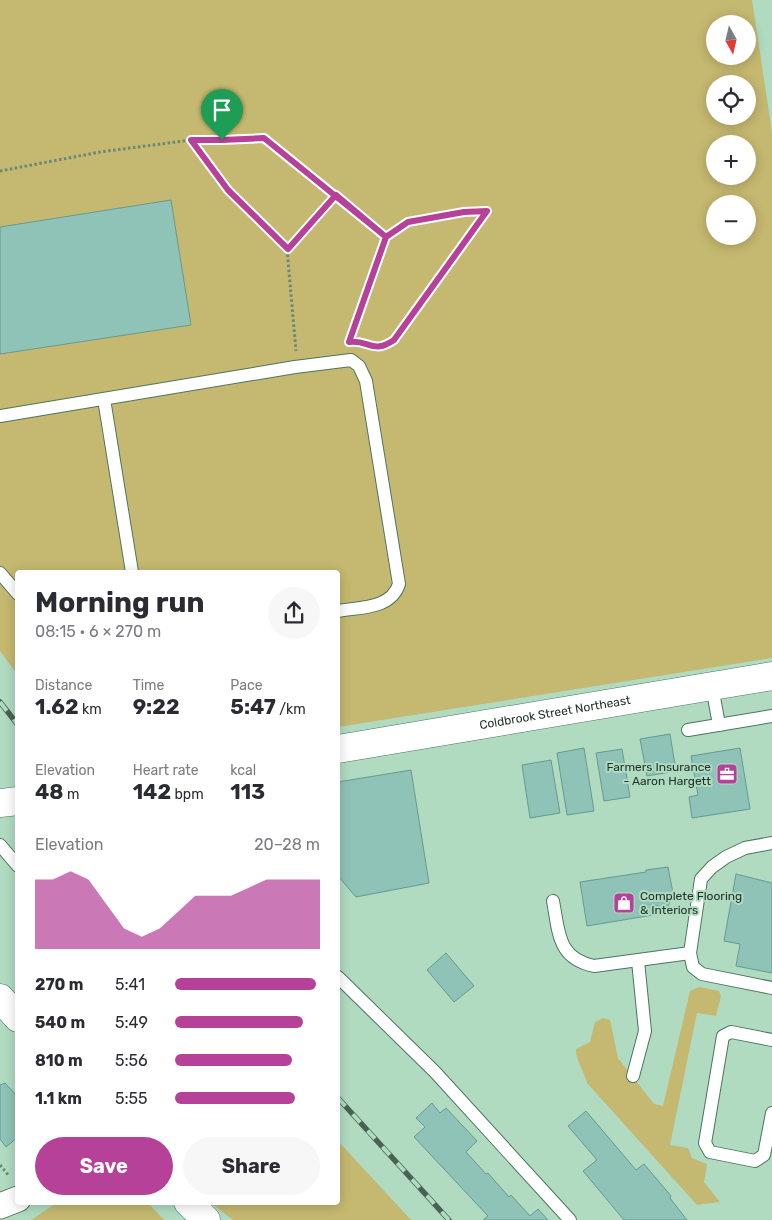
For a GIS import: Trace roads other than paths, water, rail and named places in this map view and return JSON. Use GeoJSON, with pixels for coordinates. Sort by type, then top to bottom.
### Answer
{"type":"FeatureCollection","features":[{"type":"Feature","properties":{"kind":"street","name":"Coldbrook Street Northeast"},"geometry":{"type":"LineString","coordinates":[[340,749],[772,676]]}},
{"type":"Feature","properties":{"kind":"street"},"geometry":{"type":"LineString","coordinates":[[0,803],[15,801]]}},
{"type":"Feature","properties":{"kind":"street"},"geometry":{"type":"LineString","coordinates":[[0,998],[15,1015]]}},
{"type":"Feature","properties":{"kind":"street"},"geometry":{"type":"LineString","coordinates":[[0,1206],[15,1200]]}},
{"type":"Feature","properties":{"kind":"street"},"geometry":{"type":"LineString","coordinates":[[191,1205],[206,1220]]}},
{"type":"Feature","properties":{"kind":"lane"},"geometry":{"type":"LineString","coordinates":[[0,416],[351,360],[359,366],[366,381],[399,584],[396,593],[390,600],[381,604],[340,611]]}},
{"type":"Feature","properties":{"kind":"lane"},"geometry":{"type":"LineString","coordinates":[[104,399],[132,570]]}},
{"type":"Feature","properties":{"kind":"lane"},"geometry":{"type":"LineString","coordinates":[[0,573],[15,590]]}},
{"type":"Feature","properties":{"kind":"lane"},"geometry":{"type":"LineString","coordinates":[[712,686],[719,725]]}},
{"type":"Feature","properties":{"kind":"lane"},"geometry":{"type":"LineString","coordinates":[[688,730],[772,716]]}},
{"type":"Feature","properties":{"kind":"lane"},"geometry":{"type":"LineString","coordinates":[[772,843],[745,848],[726,856],[701,879],[690,953],[693,966],[702,974],[772,988]]}},
{"type":"Feature","properties":{"kind":"lane"},"geometry":{"type":"LineString","coordinates":[[2,853],[15,864]]}},
{"type":"Feature","properties":{"kind":"lane"},"geometry":{"type":"LineString","coordinates":[[554,901],[560,939],[567,954],[579,963],[594,966],[690,953]]}},
{"type":"Feature","properties":{"kind":"lane"},"geometry":{"type":"LineString","coordinates":[[634,1076],[645,1031],[638,961]]}},
{"type":"Feature","properties":{"kind":"lane"},"geometry":{"type":"LineString","coordinates":[[340,979],[435,1072],[570,1220]]}},
{"type":"Feature","properties":{"kind":"lane"},"geometry":{"type":"LineString","coordinates":[[772,1040],[731,1032],[723,1036],[705,1143],[710,1152],[755,1161],[764,1155],[772,1113]]}},
{"type":"Feature","properties":{"kind":"railway"},"geometry":{"type":"LineString","coordinates":[[0,702],[15,721]]}},
{"type":"Feature","properties":{"kind":"railway"},"geometry":{"type":"LineString","coordinates":[[340,1100],[449,1220]]}},
{"type":"Feature","properties":{"kind":"place","name":"Farmers Insurance - Aaron Hargett"},"geometry":{"type":"Point","coordinates":[727,774]}},
{"type":"Feature","properties":{"kind":"place","name":"Complete Flooring & Interiors"},"geometry":{"type":"Point","coordinates":[624,903]}}]}
